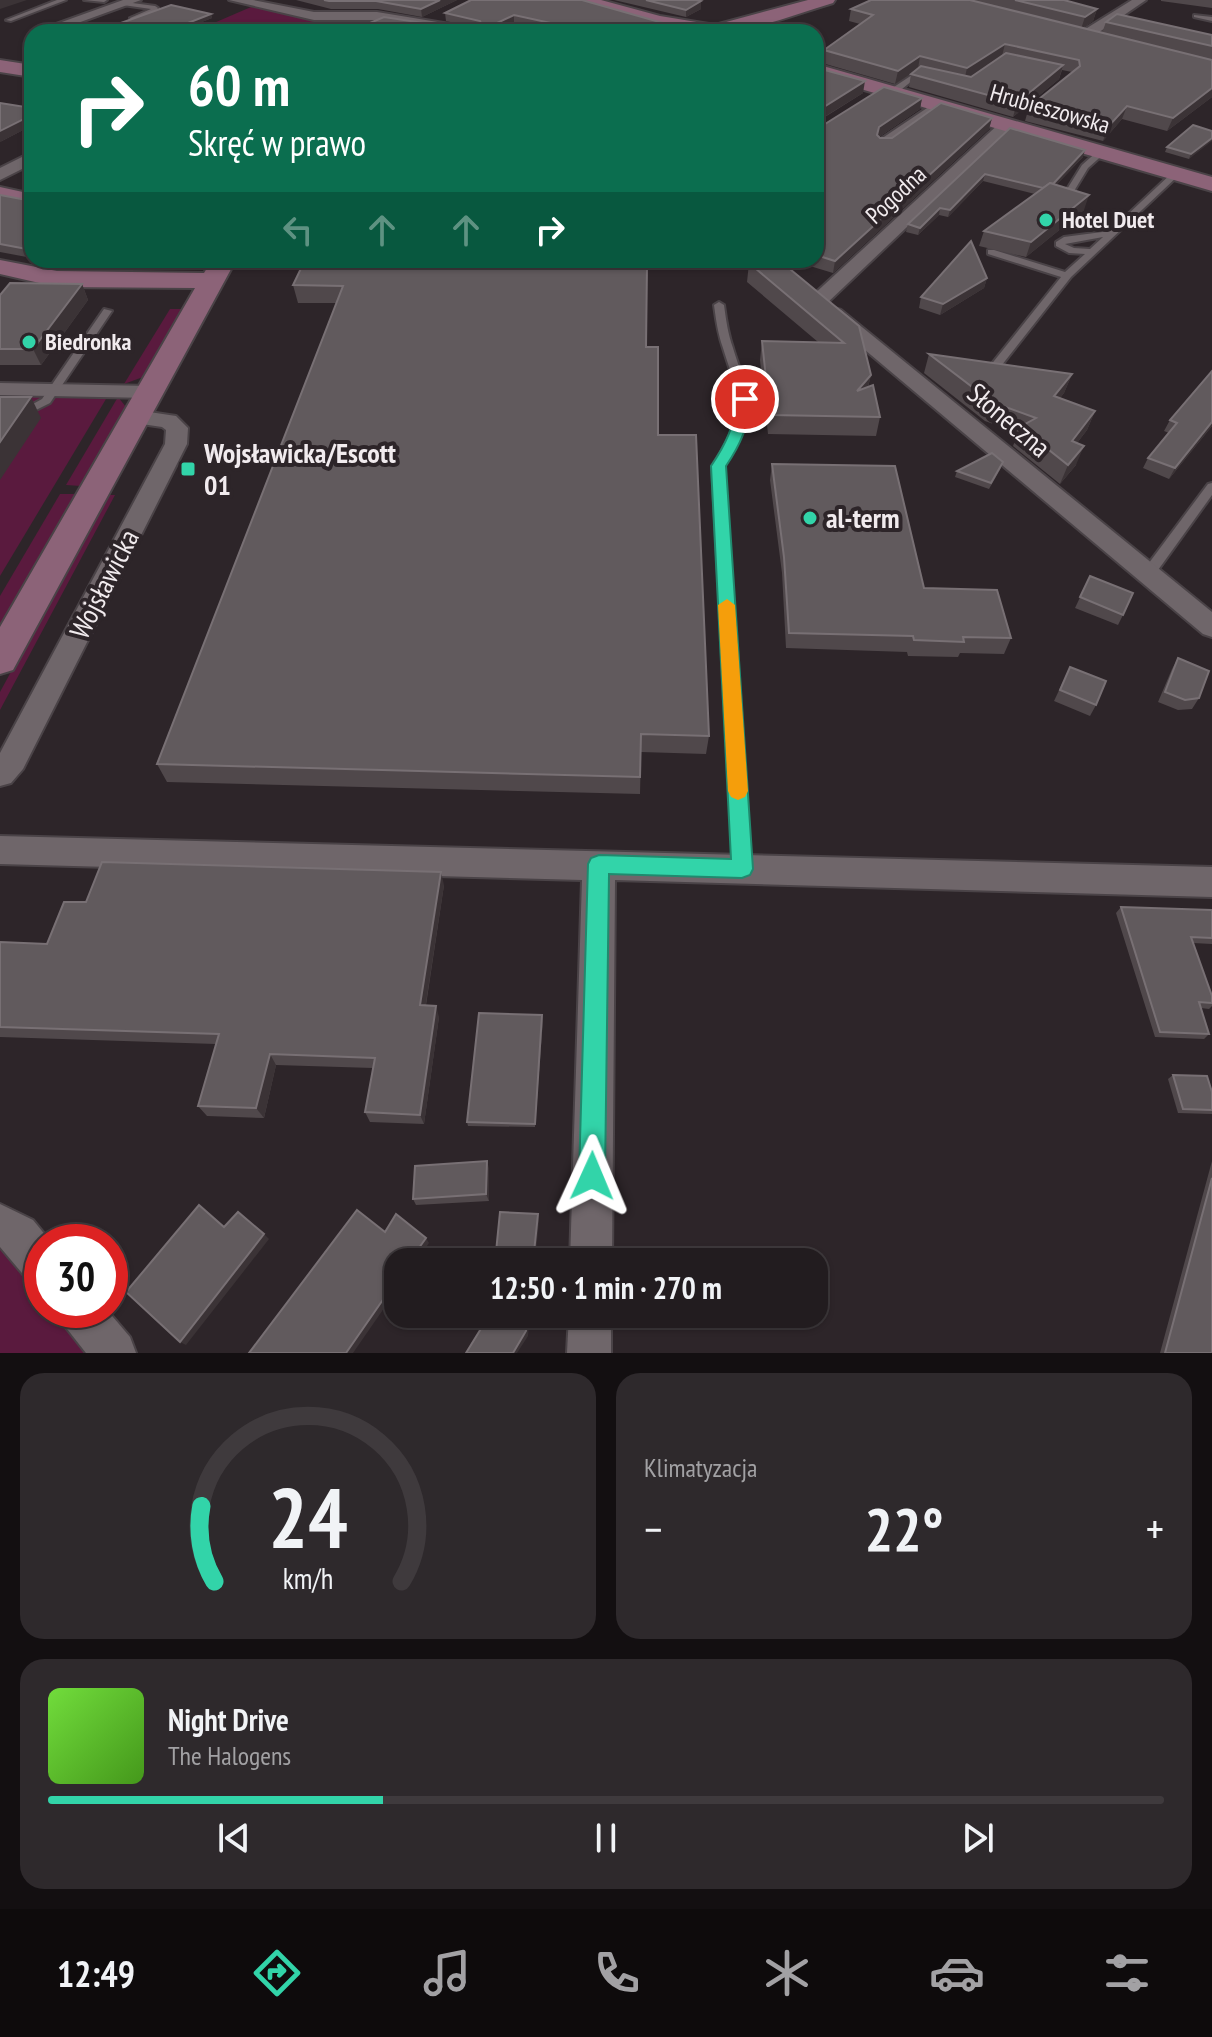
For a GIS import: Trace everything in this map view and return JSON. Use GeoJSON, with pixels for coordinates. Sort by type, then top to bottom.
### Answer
{"type":"FeatureCollection","features":[{"type":"Feature","properties":{"kind":"street"},"geometry":{"type":"LineString","coordinates":[[235,0],[314,16],[377,16],[430,24]]}},
{"type":"Feature","properties":{"kind":"street"},"geometry":{"type":"LineString","coordinates":[[355,24],[371,0]]}},
{"type":"Feature","properties":{"kind":"street"},"geometry":{"type":"LineString","coordinates":[[583,0],[657,24]]}},
{"type":"Feature","properties":{"kind":"street"},"geometry":{"type":"LineString","coordinates":[[734,24],[827,0]]}},
{"type":"Feature","properties":{"kind":"street"},"geometry":{"type":"LineString","coordinates":[[807,24],[835,0]]}},
{"type":"Feature","properties":{"kind":"street"},"geometry":{"type":"LineString","coordinates":[[1084,36],[1140,0]]}},
{"type":"Feature","properties":{"kind":"street"},"geometry":{"type":"LineString","coordinates":[[64,24],[130,2]]}},
{"type":"Feature","properties":{"kind":"street"},"geometry":{"type":"LineString","coordinates":[[425,23],[450,11]]}},
{"type":"Feature","properties":{"kind":"street"},"geometry":{"type":"LineString","coordinates":[[634,15],[680,24]]}},
{"type":"Feature","properties":{"kind":"street"},"geometry":{"type":"LineString","coordinates":[[634,15],[650,24]]}},
{"type":"Feature","properties":{"kind":"street"},"geometry":{"type":"LineString","coordinates":[[0,55],[24,58]]}},
{"type":"Feature","properties":{"kind":"street"},"geometry":{"type":"LineString","coordinates":[[0,66],[24,70]]}},
{"type":"Feature","properties":{"kind":"street","name":"Hrubieszowska"},"geometry":{"type":"LineString","coordinates":[[824,70],[1014,123],[1212,184]]}},
{"type":"Feature","properties":{"kind":"street"},"geometry":{"type":"LineString","coordinates":[[862,101],[888,89]]}},
{"type":"Feature","properties":{"kind":"street"},"geometry":{"type":"LineString","coordinates":[[883,144],[939,104]]}},
{"type":"Feature","properties":{"kind":"street","name":"Pogodna"},"geometry":{"type":"LineString","coordinates":[[818,301],[1014,123]]}},
{"type":"Feature","properties":{"kind":"street"},"geometry":{"type":"LineString","coordinates":[[0,175],[24,162]]}},
{"type":"Feature","properties":{"kind":"street"},"geometry":{"type":"LineString","coordinates":[[0,194],[24,199]]}},
{"type":"Feature","properties":{"kind":"street"},"geometry":{"type":"LineString","coordinates":[[0,267],[57,279],[218,270]]}},
{"type":"Feature","properties":{"kind":"street","name":"Wojsławicka"},"geometry":{"type":"LineString","coordinates":[[0,660],[218,270]]}},
{"type":"Feature","properties":{"kind":"street","name":"Słoneczna"},"geometry":{"type":"LineString","coordinates":[[798,285],[1212,627]]}},
{"type":"Feature","properties":{"kind":"street"},"geometry":{"type":"LineString","coordinates":[[0,389],[53,390],[143,404]]}},
{"type":"Feature","properties":{"kind":"street","name":"Wojsławicka"},"geometry":{"type":"LineString","coordinates":[[0,774],[12,760],[176,444],[177,428],[143,404]]}},
{"type":"Feature","properties":{"kind":"street"},"geometry":{"type":"LineString","coordinates":[[0,850],[1212,882]]}},
{"type":"Feature","properties":{"kind":"street"},"geometry":{"type":"LineString","coordinates":[[591,1248],[599,864]]}},
{"type":"Feature","properties":{"kind":"street"},"geometry":{"type":"LineString","coordinates":[[0,1224],[24,1242]]}},
{"type":"Feature","properties":{"kind":"street"},"geometry":{"type":"LineString","coordinates":[[94,1328],[114,1353]]}},
{"type":"Feature","properties":{"kind":"street"},"geometry":{"type":"LineString","coordinates":[[589,1353],[590,1328]]}},
{"type":"Feature","properties":{"kind":"lane"},"geometry":{"type":"LineString","coordinates":[[9,20],[63,0]]}},
{"type":"Feature","properties":{"kind":"lane"},"geometry":{"type":"LineString","coordinates":[[87,0],[104,0]]}},
{"type":"Feature","properties":{"kind":"lane"},"geometry":{"type":"LineString","coordinates":[[130,2],[155,8],[151,13],[132,19]]}},
{"type":"Feature","properties":{"kind":"lane"},"geometry":{"type":"LineString","coordinates":[[1196,16],[1212,19]]}},
{"type":"Feature","properties":{"kind":"lane"},"geometry":{"type":"LineString","coordinates":[[888,89],[917,74],[929,77]]}},
{"type":"Feature","properties":{"kind":"lane"},"geometry":{"type":"LineString","coordinates":[[1068,194],[1085,167],[1102,152]]}},
{"type":"Feature","properties":{"kind":"lane"},"geometry":{"type":"LineString","coordinates":[[990,373],[1067,276],[1176,174]]}},
{"type":"Feature","properties":{"kind":"lane"},"geometry":{"type":"LineString","coordinates":[[1093,252],[1072,251],[1059,244],[1064,240],[1113,232]]}},
{"type":"Feature","properties":{"kind":"lane"},"geometry":{"type":"LineString","coordinates":[[991,252],[1067,276]]}},
{"type":"Feature","properties":{"kind":"lane"},"geometry":{"type":"LineString","coordinates":[[719,305],[721,333],[745,399],[734,444],[718,466],[742,869]]}},
{"type":"Feature","properties":{"kind":"lane"},"geometry":{"type":"LineString","coordinates":[[0,411],[36,407],[46,401],[107,311]]}},
{"type":"Feature","properties":{"kind":"lane"},"geometry":{"type":"LineString","coordinates":[[1148,574],[1212,487]]}},
{"type":"Feature","properties":{"kind":"shaded area"},"geometry":{"type":"Polygon","coordinates":[[[251,7],[346,22],[345,24],[212,24],[251,7]]]}},
{"type":"Feature","properties":{"kind":"shaded area"},"geometry":{"type":"Polygon","coordinates":[[[170,309],[183,309],[143,377],[124,384],[170,309]]]}},
{"type":"Feature","properties":{"kind":"shaded area"},"geometry":{"type":"Polygon","coordinates":[[[0,395],[106,399],[0,576],[0,395]]]}},
{"type":"Feature","properties":{"kind":"shaded area"},"geometry":{"type":"Polygon","coordinates":[[[118,397],[126,407],[81,486],[66,485],[118,397]]]}},
{"type":"Feature","properties":{"kind":"shaded area"},"geometry":{"type":"Polygon","coordinates":[[[60,494],[75,494],[0,626],[0,596],[60,494]]]}},
{"type":"Feature","properties":{"kind":"shaded area"},"geometry":{"type":"Polygon","coordinates":[[[107,495],[115,495],[0,710],[0,692],[107,495]]]}},
{"type":"Feature","properties":{"kind":"shaded area"},"geometry":{"type":"Polygon","coordinates":[[[0,1229],[24,1249],[24,1328],[94,1328],[114,1353],[0,1353],[0,1229]]]}},
{"type":"Feature","properties":{"kind":"building"},"geometry":{"type":"Polygon","coordinates":[[[324,0],[440,0],[421,9],[376,1],[324,0]]]}},
{"type":"Feature","properties":{"kind":"building"},"geometry":{"type":"Polygon","coordinates":[[[471,0],[582,0],[663,23],[555,24],[514,15],[495,24],[482,24],[480,21],[445,13],[471,0]]]}},
{"type":"Feature","properties":{"kind":"building"},"geometry":{"type":"Polygon","coordinates":[[[646,0],[696,0],[701,1],[686,10],[646,0]]]}},
{"type":"Feature","properties":{"kind":"building"},"geometry":{"type":"Polygon","coordinates":[[[871,0],[970,0],[1212,60],[1212,88],[1173,118],[1127,106],[1108,127],[1029,107],[1080,66],[1079,60],[1005,44],[967,68],[920,56],[898,71],[824,50],[873,15],[851,9],[871,0]]]}},
{"type":"Feature","properties":{"kind":"building"},"geometry":{"type":"Polygon","coordinates":[[[1015,0],[1064,0],[1097,9],[1085,17],[1015,0]]]}},
{"type":"Feature","properties":{"kind":"building"},"geometry":{"type":"Polygon","coordinates":[[[171,5],[211,14],[185,24],[121,23],[171,5]]]}},
{"type":"Feature","properties":{"kind":"building"},"geometry":{"type":"Polygon","coordinates":[[[1117,14],[1212,35],[1212,46],[1106,22],[1117,14]]]}},
{"type":"Feature","properties":{"kind":"building"},"geometry":{"type":"Polygon","coordinates":[[[384,17],[430,24],[368,24],[384,17]]]}},
{"type":"Feature","properties":{"kind":"building"},"geometry":{"type":"Polygon","coordinates":[[[1006,53],[1063,65],[1017,103],[911,74],[921,66],[971,77],[1006,53]]]}},
{"type":"Feature","properties":{"kind":"building"},"geometry":{"type":"Polygon","coordinates":[[[824,70],[865,81],[824,107],[824,70]]]}},
{"type":"Feature","properties":{"kind":"building"},"geometry":{"type":"Polygon","coordinates":[[[884,87],[922,98],[879,127],[877,135],[880,138],[892,138],[941,103],[992,118],[835,261],[824,258],[824,125],[884,87]]]}},
{"type":"Feature","properties":{"kind":"building"},"geometry":{"type":"Polygon","coordinates":[[[0,103],[24,107],[24,119],[0,131],[0,103]]]}},
{"type":"Feature","properties":{"kind":"building"},"geometry":{"type":"Polygon","coordinates":[[[1193,125],[1212,131],[1212,138],[1191,154],[1167,147],[1193,125]]]}},
{"type":"Feature","properties":{"kind":"building"},"geometry":{"type":"Polygon","coordinates":[[[1010,128],[1085,150],[1053,184],[1043,188],[985,174],[950,210],[940,208],[920,228],[908,224],[1010,128]]]}},
{"type":"Feature","properties":{"kind":"building"},"geometry":{"type":"Polygon","coordinates":[[[1050,183],[1089,195],[1031,242],[984,231],[1050,183]]]}},
{"type":"Feature","properties":{"kind":"building"},"geometry":{"type":"Polygon","coordinates":[[[0,195],[24,200],[24,248],[0,244],[0,195]]]}},
{"type":"Feature","properties":{"kind":"building"},"geometry":{"type":"Polygon","coordinates":[[[971,241],[987,278],[943,304],[921,297],[971,241]]]}},
{"type":"Feature","properties":{"kind":"building"},"geometry":{"type":"Polygon","coordinates":[[[301,268],[647,268],[646,347],[658,347],[658,435],[696,435],[709,736],[641,734],[640,777],[157,764],[343,286],[293,285],[301,268]]]}},
{"type":"Feature","properties":{"kind":"building"},"geometry":{"type":"Polygon","coordinates":[[[755,268],[789,268],[859,326],[871,375],[857,391],[873,385],[880,417],[770,415],[762,341],[844,343],[755,268]]]}},
{"type":"Feature","properties":{"kind":"building"},"geometry":{"type":"Polygon","coordinates":[[[10,283],[82,284],[33,349],[0,349],[0,295],[10,283]]]}},
{"type":"Feature","properties":{"kind":"building"},"geometry":{"type":"Polygon","coordinates":[[[929,354],[1072,374],[1054,396],[1095,411],[1072,441],[1084,446],[1068,465],[1020,427],[1036,418],[992,402],[929,354]]]}},
{"type":"Feature","properties":{"kind":"building"},"geometry":{"type":"Polygon","coordinates":[[[1212,371],[1212,422],[1175,468],[1148,458],[1177,423],[1170,420],[1212,371]]]}},
{"type":"Feature","properties":{"kind":"building"},"geometry":{"type":"Polygon","coordinates":[[[0,397],[31,397],[0,442],[0,397]]]}},
{"type":"Feature","properties":{"kind":"building"},"geometry":{"type":"Polygon","coordinates":[[[992,453],[1003,462],[991,483],[957,471],[992,453]]]}},
{"type":"Feature","properties":{"kind":"building"},"geometry":{"type":"Polygon","coordinates":[[[772,464],[895,466],[924,588],[997,590],[1011,638],[963,637],[964,642],[914,640],[913,636],[789,633],[784,557],[772,464]]]}},
{"type":"Feature","properties":{"kind":"building"},"geometry":{"type":"Polygon","coordinates":[[[1090,576],[1133,593],[1123,615],[1080,597],[1090,576]]]}},
{"type":"Feature","properties":{"kind":"building"},"geometry":{"type":"Polygon","coordinates":[[[1178,658],[1209,671],[1199,698],[1185,700],[1165,692],[1178,658]]]}},
{"type":"Feature","properties":{"kind":"building"},"geometry":{"type":"Polygon","coordinates":[[[1070,667],[1106,681],[1096,705],[1060,690],[1070,667]]]}},
{"type":"Feature","properties":{"kind":"building"},"geometry":{"type":"Polygon","coordinates":[[[102,862],[441,872],[420,1005],[436,1006],[420,1115],[365,1112],[375,1058],[270,1054],[256,1108],[198,1106],[219,1034],[0,1027],[0,942],[47,944],[64,902],[86,902],[102,862]]]}},
{"type":"Feature","properties":{"kind":"building"},"geometry":{"type":"Polygon","coordinates":[[[1121,907],[1212,910],[1212,938],[1191,937],[1212,996],[1212,1003],[1199,1002],[1209,1034],[1160,1032],[1121,907]]]}},
{"type":"Feature","properties":{"kind":"building"},"geometry":{"type":"Polygon","coordinates":[[[479,1013],[542,1015],[535,1124],[467,1122],[479,1013]]]}},
{"type":"Feature","properties":{"kind":"building"},"geometry":{"type":"Polygon","coordinates":[[[1173,1075],[1207,1076],[1212,1092],[1212,1110],[1183,1109],[1173,1075]]]}},
{"type":"Feature","properties":{"kind":"building"},"geometry":{"type":"Polygon","coordinates":[[[487,1161],[486,1194],[413,1199],[415,1166],[487,1161]]]}},
{"type":"Feature","properties":{"kind":"building"},"geometry":{"type":"Polygon","coordinates":[[[1212,1178],[1212,1353],[1165,1353],[1212,1178]]]}},
{"type":"Feature","properties":{"kind":"building"},"geometry":{"type":"Polygon","coordinates":[[[199,1205],[224,1227],[238,1212],[264,1234],[180,1342],[128,1294],[128,1290],[199,1205]]]}},
{"type":"Feature","properties":{"kind":"building"},"geometry":{"type":"Polygon","coordinates":[[[357,1210],[385,1232],[396,1214],[426,1238],[419,1248],[384,1248],[384,1298],[346,1353],[249,1353],[357,1210]]]}},
{"type":"Feature","properties":{"kind":"building"},"geometry":{"type":"Polygon","coordinates":[[[500,1212],[538,1214],[534,1248],[496,1248],[500,1212]]]}},
{"type":"Feature","properties":{"kind":"building"},"geometry":{"type":"Polygon","coordinates":[[[481,1328],[526,1328],[513,1353],[466,1353],[481,1328]]]}},
{"type":"Feature","properties":{"kind":"slow traffic"},"geometry":{"type":"LineString","coordinates":[[727,605],[738,791]]}},
{"type":"Feature","properties":{"kind":"place","name":"Hotel Duet"},"geometry":{"type":"Point","coordinates":[1046,220]}},
{"type":"Feature","properties":{"kind":"place","name":"Biedronka"},"geometry":{"type":"Point","coordinates":[29,342]}},
{"type":"Feature","properties":{"kind":"place","name":"Wojsławicka/Escott 01"},"geometry":{"type":"Point","coordinates":[188,469]}},
{"type":"Feature","properties":{"kind":"place","name":"al-term"},"geometry":{"type":"Point","coordinates":[810,518]}},
{"type":"Feature","properties":{"kind":"route"},"geometry":{"type":"LineString","coordinates":[[592,1176],[599,864],[742,869],[718,466],[734,444],[745,399]]}}]}
